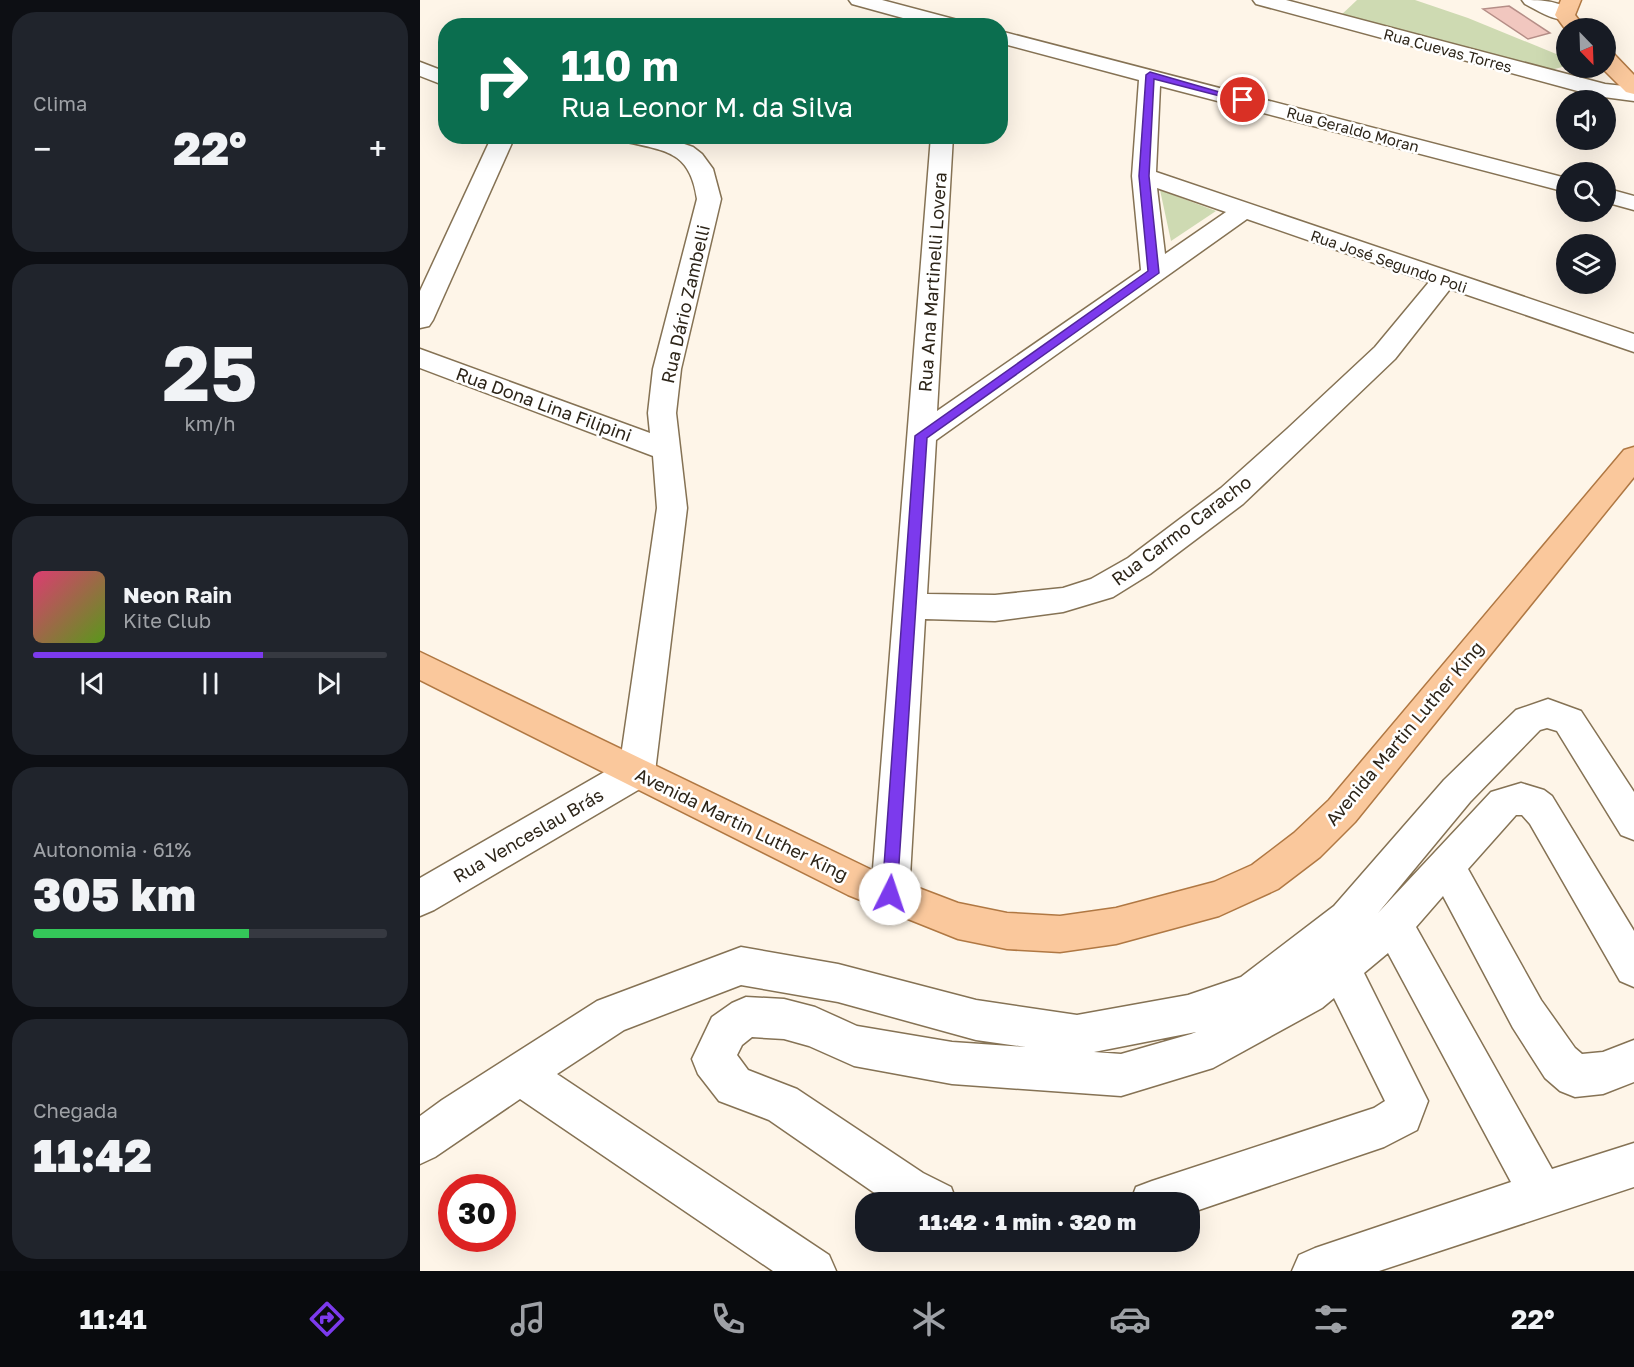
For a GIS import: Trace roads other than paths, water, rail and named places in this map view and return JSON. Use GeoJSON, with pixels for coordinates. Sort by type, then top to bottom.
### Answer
{"type":"FeatureCollection","features":[{"type":"Feature","properties":{"kind":"main road"},"geometry":{"type":"LineString","coordinates":[[1616,69],[1634,87]]}},
{"type":"Feature","properties":{"kind":"main road","name":"Avenida Martin Luther King"},"geometry":{"type":"LineString","coordinates":[[420,665],[861,883],[958,921],[1007,931],[1060,934],[1116,926],[1219,898],[1265,877],[1307,844],[1342,811],[1634,457]]}},
{"type":"Feature","properties":{"kind":"street"},"geometry":{"type":"LineString","coordinates":[[859,0],[927,18]]}},
{"type":"Feature","properties":{"kind":"street","name":"Rua Cuevas Torres"},"geometry":{"type":"LineString","coordinates":[[1263,0],[1604,92],[1634,94]]}},
{"type":"Feature","properties":{"kind":"street"},"geometry":{"type":"LineString","coordinates":[[1532,0],[1570,14]]}},
{"type":"Feature","properties":{"kind":"street","name":"Rua Geraldo Moran"},"geometry":{"type":"LineString","coordinates":[[1008,39],[1556,182]]}},
{"type":"Feature","properties":{"kind":"street"},"geometry":{"type":"LineString","coordinates":[[420,68],[438,76]]}},
{"type":"Feature","properties":{"kind":"street"},"geometry":{"type":"LineString","coordinates":[[1150,75],[1144,176],[1154,273]]}},
{"type":"Feature","properties":{"kind":"street"},"geometry":{"type":"LineString","coordinates":[[420,320],[500,144]]}},
{"type":"Feature","properties":{"kind":"street","name":"Rua Dário Zambelli"},"geometry":{"type":"LineString","coordinates":[[637,772],[672,508],[668,450],[662,413],[667,369],[709,199],[708,181],[704,168],[692,156],[675,147],[663,144]]}},
{"type":"Feature","properties":{"kind":"street","name":"Rua Ana Martinelli Lovera"},"geometry":{"type":"LineString","coordinates":[[890,894],[941,144]]}},
{"type":"Feature","properties":{"kind":"street","name":"Rua José Segundo Poli"},"geometry":{"type":"LineString","coordinates":[[1144,176],[1634,343]]}},
{"type":"Feature","properties":{"kind":"street"},"geometry":{"type":"LineString","coordinates":[[1616,198],[1634,203]]}},
{"type":"Feature","properties":{"kind":"street"},"geometry":{"type":"LineString","coordinates":[[921,436],[1243,211]]}},
{"type":"Feature","properties":{"kind":"street","name":"Rua Carmo Caracho"},"geometry":{"type":"LineString","coordinates":[[910,606],[994,608],[1063,600],[1102,588],[1139,566],[1232,496],[1297,436],[1385,353],[1444,279]]}},
{"type":"Feature","properties":{"kind":"street","name":"Rua Dona Lina Filipini"},"geometry":{"type":"LineString","coordinates":[[420,358],[668,450]]}},
{"type":"Feature","properties":{"kind":"street"},"geometry":{"type":"LineString","coordinates":[[420,1142],[611,1015],[741,966],[838,983],[976,1020],[1077,1035],[1188,1015],[1253,992],[1348,919],[1457,791],[1528,720],[1548,713],[1569,721],[1634,824]]}},
{"type":"Feature","properties":{"kind":"street","name":"Rua Venceslau Brás"},"geometry":{"type":"LineString","coordinates":[[420,898],[637,772]]}},
{"type":"Feature","properties":{"kind":"street"},"geometry":{"type":"LineString","coordinates":[[913,1192],[782,1104],[734,1086],[713,1059],[727,1031],[746,1017],[784,1019],[815,1027],[854,1046],[942,1062],[1121,1074],[1198,1053],[1308,994],[1393,924],[1504,803],[1515,798],[1528,798],[1537,804],[1634,968]]}},
{"type":"Feature","properties":{"kind":"street"},"geometry":{"type":"LineString","coordinates":[[1446,866],[1527,1014],[1560,1064],[1575,1076],[1603,1073],[1634,1061]]}},
{"type":"Feature","properties":{"kind":"street"},"geometry":{"type":"LineString","coordinates":[[1393,924],[1542,1194]]}},
{"type":"Feature","properties":{"kind":"street"},"geometry":{"type":"LineString","coordinates":[[1185,1192],[1384,1126],[1402,1115],[1407,1101],[1340,968]]}},
{"type":"Feature","properties":{"kind":"street"},"geometry":{"type":"LineString","coordinates":[[520,1074],[813,1271]]}},
{"type":"Feature","properties":{"kind":"street"},"geometry":{"type":"LineString","coordinates":[[1315,1271],[1634,1165]]}}]}
